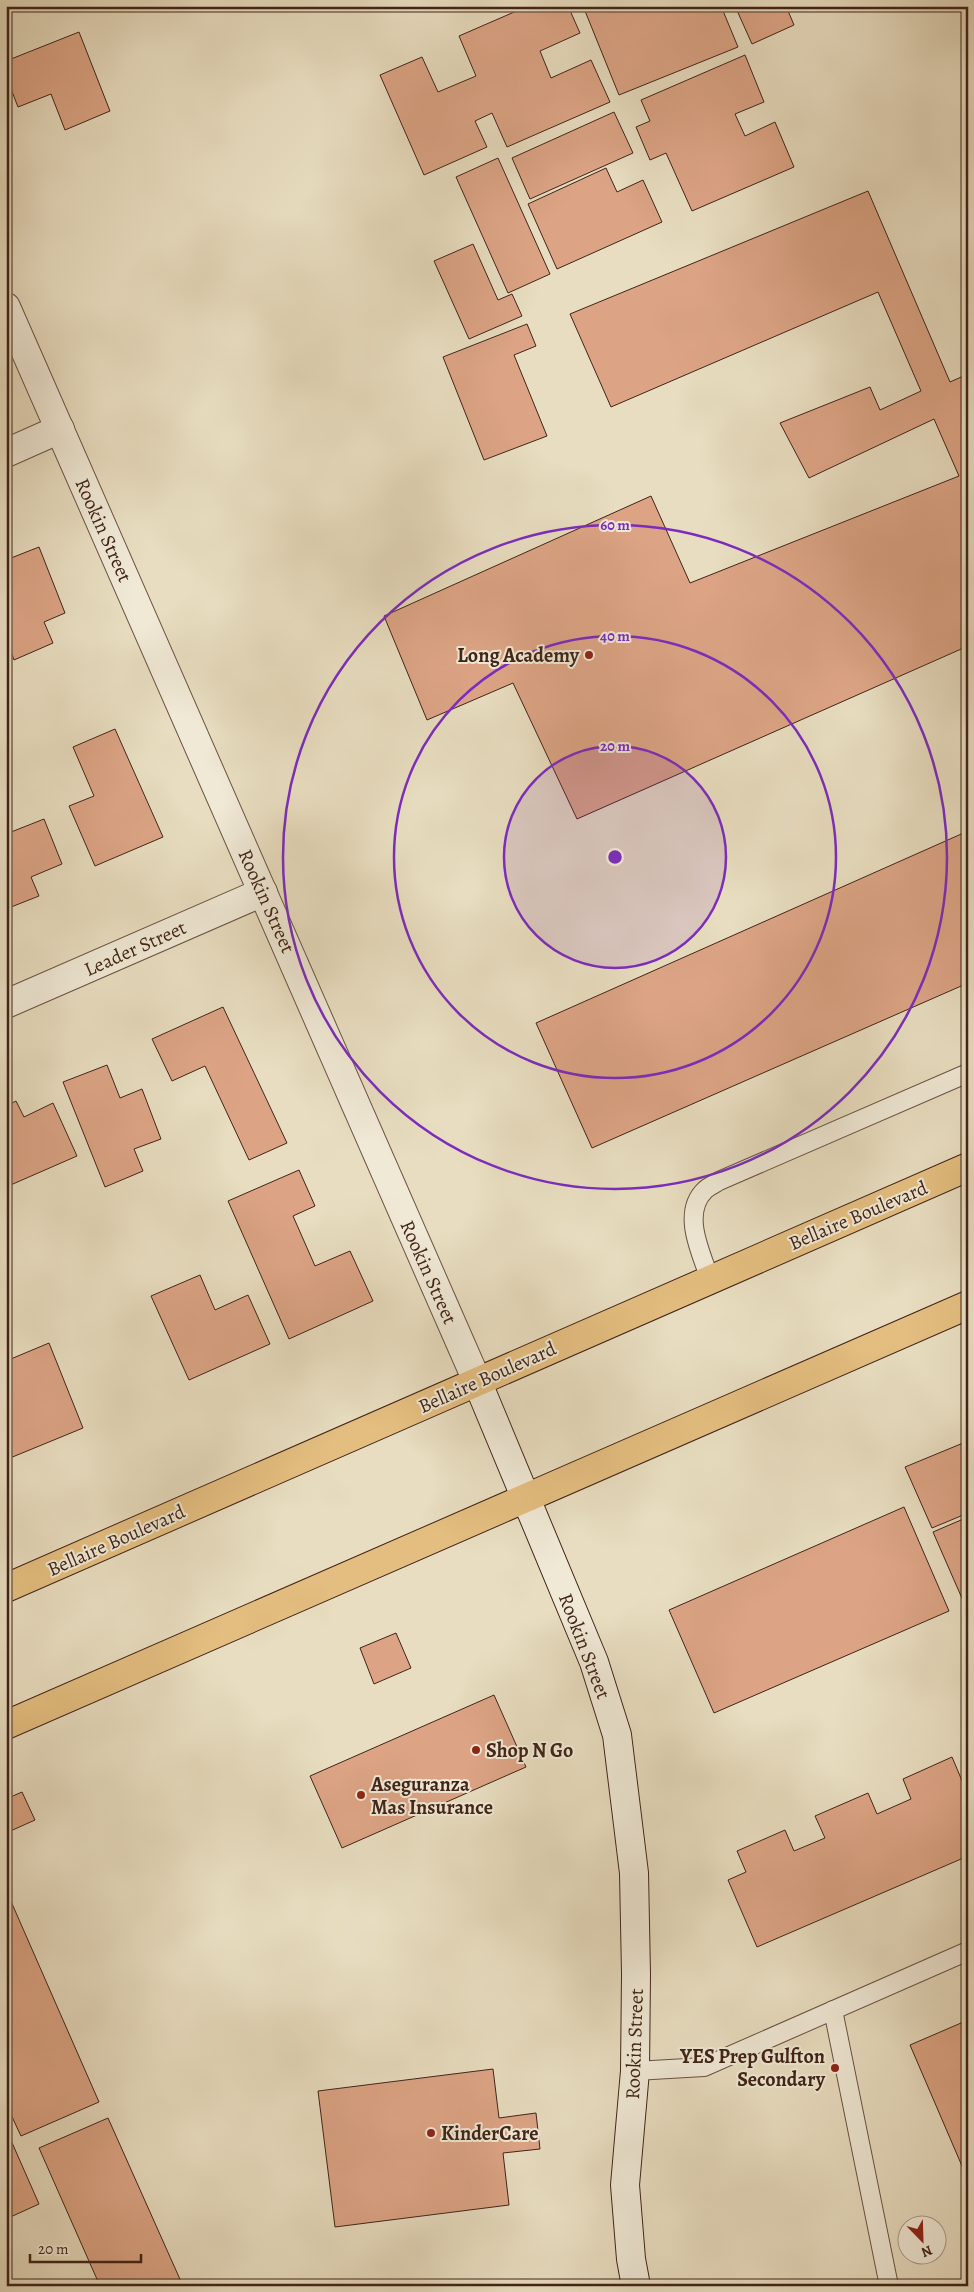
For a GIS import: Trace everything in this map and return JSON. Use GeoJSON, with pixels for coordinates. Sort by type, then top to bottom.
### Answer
{"type":"FeatureCollection","features":[{"type":"Feature","properties":{"kind":"main road","name":"Bellaire Boulevard"},"geometry":{"type":"LineString","coordinates":[[6,1588],[968,1167]]}},
{"type":"Feature","properties":{"kind":"main road"},"geometry":{"type":"LineString","coordinates":[[7,1721],[968,1305]]}},
{"type":"Feature","properties":{"kind":"street","name":"Rookin Street"},"geometry":{"type":"LineString","coordinates":[[6,307],[477,1381],[594,1662],[617,1735],[634,1873],[636,2070],[625,2185],[631,2259],[636,2286]]}},
{"type":"Feature","properties":{"kind":"street"},"geometry":{"type":"LineString","coordinates":[[6,453],[60,429]]}},
{"type":"Feature","properties":{"kind":"street","name":"Leader Street"},"geometry":{"type":"LineString","coordinates":[[6,1004],[263,892]]}},
{"type":"Feature","properties":{"kind":"lane"},"geometry":{"type":"LineString","coordinates":[[710,1279],[694,1233],[695,1206],[705,1190],[719,1182],[968,1073]]}},
{"type":"Feature","properties":{"kind":"lane"},"geometry":{"type":"LineString","coordinates":[[636,2070],[704,2067],[968,1951]]}},
{"type":"Feature","properties":{"kind":"lane"},"geometry":{"type":"LineString","coordinates":[[833,2010],[889,2286]]}},
{"type":"Feature","properties":{"kind":"building"},"geometry":{"type":"Polygon","coordinates":[[[528,6],[568,6],[580,33],[540,51],[551,78],[591,60],[610,102],[507,147],[492,113],[475,121],[487,147],[424,175],[380,75],[422,57],[438,92],[476,76],[459,36],[528,6]]]}},
{"type":"Feature","properties":{"kind":"building"},"geometry":{"type":"Polygon","coordinates":[[[583,6],[721,6],[738,47],[619,95],[583,6]]]}},
{"type":"Feature","properties":{"kind":"building"},"geometry":{"type":"Polygon","coordinates":[[[735,6],[786,6],[794,25],[752,44],[735,6]]]}},
{"type":"Feature","properties":{"kind":"building"},"geometry":{"type":"Polygon","coordinates":[[[79,32],[110,111],[65,130],[51,94],[18,107],[6,76],[6,61],[79,32]]]}},
{"type":"Feature","properties":{"kind":"building"},"geometry":{"type":"Polygon","coordinates":[[[745,55],[764,102],[735,114],[745,136],[775,122],[794,167],[692,211],[666,153],[650,160],[636,127],[650,121],[641,100],[745,55]]]}},
{"type":"Feature","properties":{"kind":"building"},"geometry":{"type":"Polygon","coordinates":[[[614,112],[633,153],[530,199],[512,158],[614,112]]]}},
{"type":"Feature","properties":{"kind":"building"},"geometry":{"type":"Polygon","coordinates":[[[498,158],[550,274],[508,293],[456,177],[498,158]]]}},
{"type":"Feature","properties":{"kind":"building"},"geometry":{"type":"Polygon","coordinates":[[[606,168],[617,192],[643,180],[662,222],[557,269],[528,204],[606,168]]]}},
{"type":"Feature","properties":{"kind":"building"},"geometry":{"type":"Polygon","coordinates":[[[868,191],[950,382],[968,374],[968,646],[577,819],[513,683],[427,720],[384,616],[651,496],[690,583],[959,476],[934,419],[809,478],[780,423],[870,387],[880,410],[921,391],[878,292],[611,407],[570,314],[868,191]]]}},
{"type":"Feature","properties":{"kind":"building"},"geometry":{"type":"Polygon","coordinates":[[[473,244],[498,300],[512,294],[522,316],[469,339],[434,261],[473,244]]]}},
{"type":"Feature","properties":{"kind":"building"},"geometry":{"type":"Polygon","coordinates":[[[527,324],[536,346],[514,355],[547,436],[484,460],[443,357],[527,324]]]}},
{"type":"Feature","properties":{"kind":"building"},"geometry":{"type":"Polygon","coordinates":[[[39,547],[65,613],[44,622],[53,643],[14,660],[10,649],[6,651],[6,560],[39,547]]]}},
{"type":"Feature","properties":{"kind":"building"},"geometry":{"type":"Polygon","coordinates":[[[115,729],[163,837],[95,866],[69,806],[94,796],[73,747],[115,729]]]}},
{"type":"Feature","properties":{"kind":"building"},"geometry":{"type":"Polygon","coordinates":[[[44,819],[62,864],[31,877],[39,896],[6,909],[6,834],[44,819]]]}},
{"type":"Feature","properties":{"kind":"building"},"geometry":{"type":"Polygon","coordinates":[[[968,831],[968,983],[592,1148],[536,1023],[968,831]]]}},
{"type":"Feature","properties":{"kind":"building"},"geometry":{"type":"Polygon","coordinates":[[[223,1007],[287,1143],[249,1160],[205,1066],[172,1081],[152,1039],[223,1007]]]}},
{"type":"Feature","properties":{"kind":"building"},"geometry":{"type":"Polygon","coordinates":[[[107,1065],[120,1098],[142,1089],[161,1139],[134,1149],[143,1171],[105,1187],[63,1082],[107,1065]]]}},
{"type":"Feature","properties":{"kind":"building"},"geometry":{"type":"Polygon","coordinates":[[[16,1101],[24,1117],[53,1103],[77,1156],[6,1187],[6,1106],[16,1101]]]}},
{"type":"Feature","properties":{"kind":"building"},"geometry":{"type":"Polygon","coordinates":[[[299,1170],[315,1206],[293,1216],[315,1266],[350,1251],[373,1301],[289,1339],[228,1201],[299,1170]]]}},
{"type":"Feature","properties":{"kind":"building"},"geometry":{"type":"Polygon","coordinates":[[[200,1275],[215,1310],[248,1295],[270,1344],[189,1380],[151,1296],[200,1275]]]}},
{"type":"Feature","properties":{"kind":"building"},"geometry":{"type":"Polygon","coordinates":[[[49,1343],[83,1428],[10,1458],[6,1448],[6,1361],[49,1343]]]}},
{"type":"Feature","properties":{"kind":"building"},"geometry":{"type":"Polygon","coordinates":[[[968,1441],[968,1513],[932,1528],[905,1467],[968,1441]]]}},
{"type":"Feature","properties":{"kind":"building"},"geometry":{"type":"Polygon","coordinates":[[[904,1507],[949,1611],[714,1713],[669,1610],[904,1507]]]}},
{"type":"Feature","properties":{"kind":"building"},"geometry":{"type":"Polygon","coordinates":[[[968,1517],[968,1612],[933,1532],[968,1517]]]}},
{"type":"Feature","properties":{"kind":"building"},"geometry":{"type":"Polygon","coordinates":[[[396,1633],[411,1668],[374,1684],[360,1648],[396,1633]]]}},
{"type":"Feature","properties":{"kind":"building"},"geometry":{"type":"Polygon","coordinates":[[[494,1695],[526,1767],[342,1848],[310,1776],[494,1695]]]}},
{"type":"Feature","properties":{"kind":"building"},"geometry":{"type":"Polygon","coordinates":[[[952,1757],[963,1783],[968,1782],[968,1856],[757,1947],[728,1880],[746,1872],[737,1851],[785,1830],[794,1851],[825,1838],[815,1816],[868,1793],[877,1814],[911,1799],[903,1779],[952,1757]]]}},
{"type":"Feature","properties":{"kind":"building"},"geometry":{"type":"Polygon","coordinates":[[[22,1792],[35,1820],[6,1833],[6,1799],[22,1792]]]}},
{"type":"Feature","properties":{"kind":"building"},"geometry":{"type":"Polygon","coordinates":[[[6,1890],[99,2102],[21,2136],[6,2104],[6,1890]]]}},
{"type":"Feature","properties":{"kind":"building"},"geometry":{"type":"Polygon","coordinates":[[[968,2020],[968,2180],[910,2045],[968,2020]]]}},
{"type":"Feature","properties":{"kind":"building","name":"KinderCare"},"geometry":{"type":"Polygon","coordinates":[[[493,2069],[499,2118],[536,2113],[540,2149],[503,2153],[509,2205],[335,2227],[318,2091],[493,2069]]]}},
{"type":"Feature","properties":{"kind":"building"},"geometry":{"type":"Polygon","coordinates":[[[108,2118],[183,2286],[100,2286],[39,2148],[108,2118]]]}},
{"type":"Feature","properties":{"kind":"building"},"geometry":{"type":"Polygon","coordinates":[[[6,2129],[39,2204],[6,2219],[6,2129]]]}},
{"type":"Feature","properties":{"kind":"place","name":"Long Academy"},"geometry":{"type":"Point","coordinates":[589,655]}},
{"type":"Feature","properties":{"kind":"place","name":"Shop N Go"},"geometry":{"type":"Point","coordinates":[476,1750]}},
{"type":"Feature","properties":{"kind":"place","name":"Aseguranza Mas Insurance"},"geometry":{"type":"Point","coordinates":[361,1795]}},
{"type":"Feature","properties":{"kind":"place","name":"YES Prep Gulfton Secondary"},"geometry":{"type":"Point","coordinates":[835,2068]}},
{"type":"Feature","properties":{"kind":"place","name":"KinderCare"},"geometry":{"type":"Point","coordinates":[431,2133]}}]}
